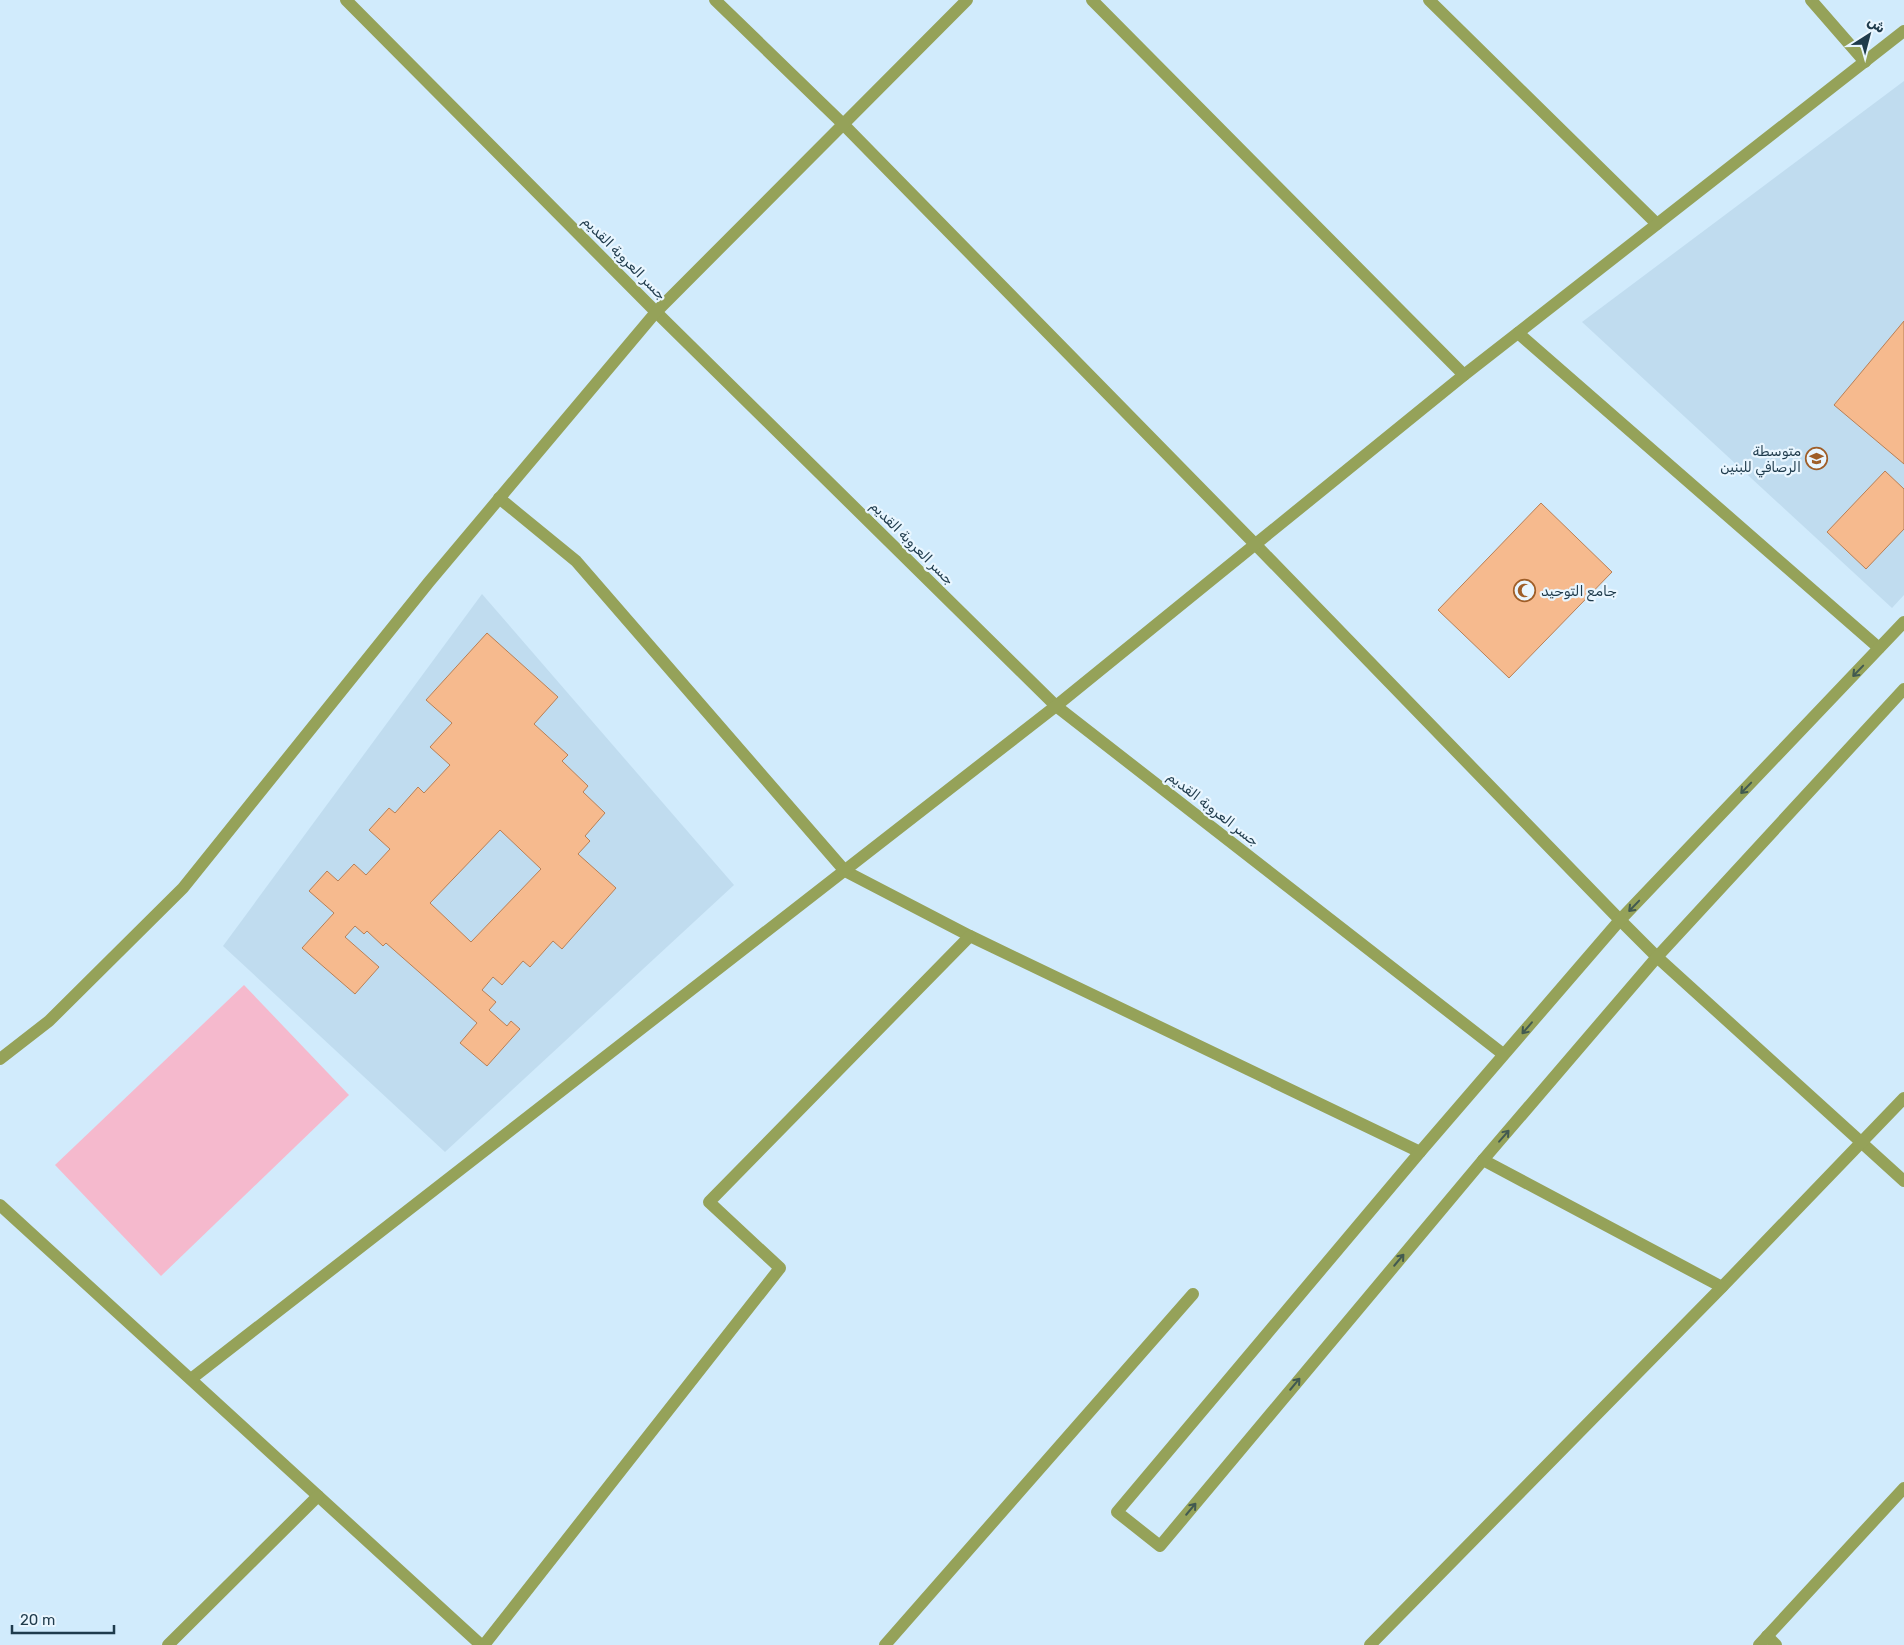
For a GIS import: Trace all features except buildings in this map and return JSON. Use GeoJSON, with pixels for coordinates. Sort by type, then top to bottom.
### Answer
{"type":"FeatureCollection","features":[{"type":"Feature","properties":{"kind":"street","name":"جسر العروبة القديم"},"geometry":{"type":"LineString","coordinates":[[346,0],[656,312],[1056,706],[1504,1054]]}},
{"type":"Feature","properties":{"kind":"street"},"geometry":{"type":"LineString","coordinates":[[716,0],[843,124],[1657,957],[1904,1181]]}},
{"type":"Feature","properties":{"kind":"street"},"geometry":{"type":"LineString","coordinates":[[0,1059],[49,1021],[183,888],[423,590],[656,312],[967,0]]}},
{"type":"Feature","properties":{"kind":"street"},"geometry":{"type":"LineString","coordinates":[[1092,0],[1464,375]]}},
{"type":"Feature","properties":{"kind":"street"},"geometry":{"type":"LineString","coordinates":[[1429,0],[1656,224]]}},
{"type":"Feature","properties":{"kind":"street"},"geometry":{"type":"LineString","coordinates":[[1811,0],[1865,62]]}},
{"type":"Feature","properties":{"kind":"street"},"geometry":{"type":"LineString","coordinates":[[191,1379],[1056,706],[1464,375],[1904,31]]}},
{"type":"Feature","properties":{"kind":"street"},"geometry":{"type":"LineString","coordinates":[[1518,333],[1880,648]]}},
{"type":"Feature","properties":{"kind":"street"},"geometry":{"type":"LineString","coordinates":[[499,498],[576,561],[845,871],[970,936],[1420,1152]]}},
{"type":"Feature","properties":{"kind":"street"},"geometry":{"type":"LineString","coordinates":[[1904,622],[1620,920],[1420,1152],[1117,1512],[1160,1546],[1483,1160],[1657,957],[1904,689]]}},
{"type":"Feature","properties":{"kind":"street"},"geometry":{"type":"LineString","coordinates":[[0,1205],[483,1645],[780,1268],[709,1202],[970,936]]}},
{"type":"Feature","properties":{"kind":"street"},"geometry":{"type":"LineString","coordinates":[[1370,1645],[1722,1287],[1904,1098]]}},
{"type":"Feature","properties":{"kind":"street"},"geometry":{"type":"LineString","coordinates":[[1483,1160],[1722,1287]]}},
{"type":"Feature","properties":{"kind":"street"},"geometry":{"type":"LineString","coordinates":[[886,1645],[1193,1294]]}},
{"type":"Feature","properties":{"kind":"street"},"geometry":{"type":"LineString","coordinates":[[1767,1642],[1904,1488]]}},
{"type":"Feature","properties":{"kind":"street"},"geometry":{"type":"LineString","coordinates":[[168,1645],[318,1496]]}},
{"type":"Feature","properties":{"kind":"shaded area","name":"متوسطة الرصافي للبنين"},"geometry":{"type":"Polygon","coordinates":[[[1904,81],[1904,595],[1892,608],[1582,322],[1904,81]]]}},
{"type":"Feature","properties":{"kind":"shaded area"},"geometry":{"type":"Polygon","coordinates":[[[482,594],[734,885],[445,1152],[223,946],[482,594]]]}},
{"type":"Feature","properties":{"kind":"shaded area"},"geometry":{"type":"Polygon","coordinates":[[[244,985],[349,1095],[161,1276],[55,1165],[244,985]]]}},
{"type":"Feature","properties":{"kind":"place","name":"متوسطة الرصافي للبنين"},"geometry":{"type":"Point","coordinates":[1817,459]}},
{"type":"Feature","properties":{"kind":"place","name":"جامع التوحيد"},"geometry":{"type":"Point","coordinates":[1525,591]}}]}
